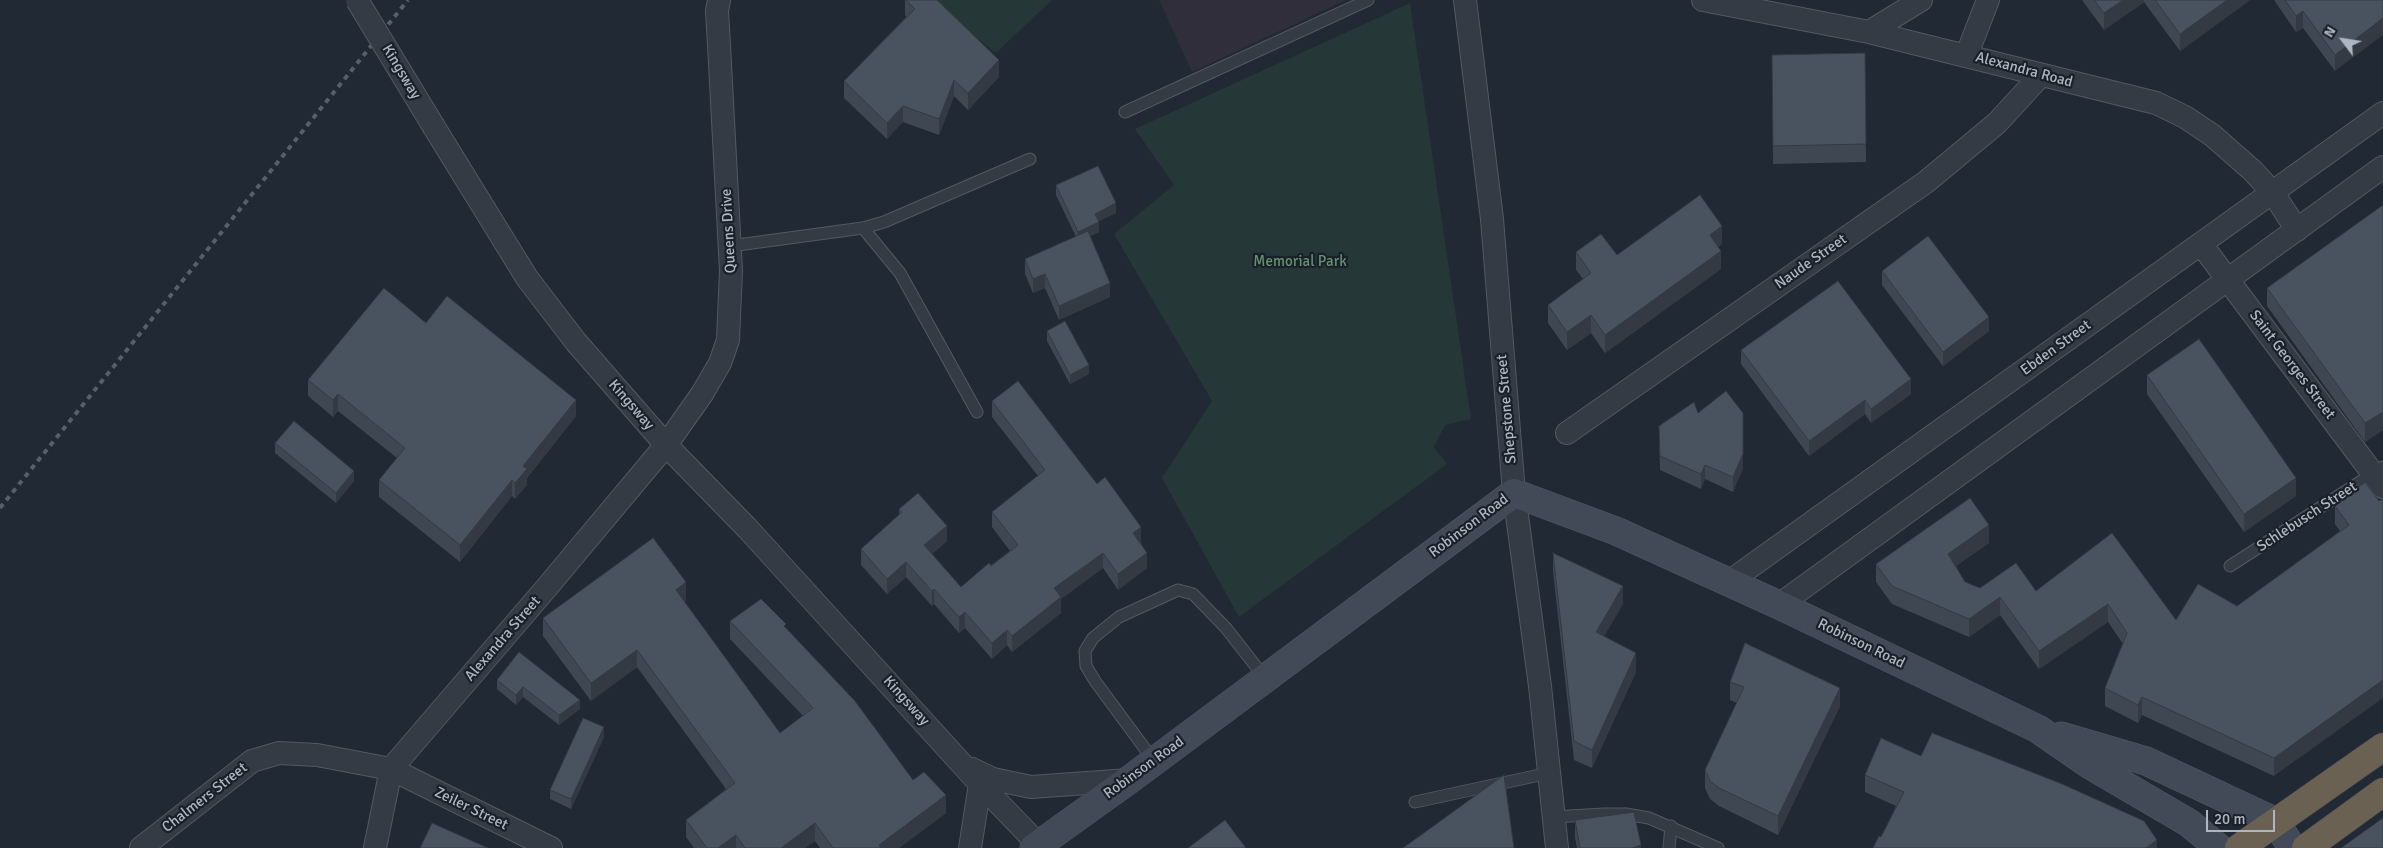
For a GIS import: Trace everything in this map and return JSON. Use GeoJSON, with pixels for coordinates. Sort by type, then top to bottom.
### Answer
{"type":"FeatureCollection","features":[{"type":"Feature","properties":{"kind":"highway"},"geometry":{"type":"LineString","coordinates":[[2239,848],[2383,747]]}},
{"type":"Feature","properties":{"kind":"highway"},"geometry":{"type":"LineString","coordinates":[[2306,848],[2383,792]]}},
{"type":"Feature","properties":{"kind":"street","name":"Kingsway"},"geometry":{"type":"LineString","coordinates":[[358,0],[527,278],[550,310],[666,445],[800,584],[1036,846]]}},
{"type":"Feature","properties":{"kind":"street","name":"Queens Drive"},"geometry":{"type":"LineString","coordinates":[[666,445],[702,394],[720,363],[728,340],[730,246],[718,36],[717,11],[719,0]]}},
{"type":"Feature","properties":{"kind":"street","name":"Shepstone Street"},"geometry":{"type":"LineString","coordinates":[[1465,0],[1492,219],[1514,493],[1557,848]]}},
{"type":"Feature","properties":{"kind":"street","name":"Alexandra Road"},"geometry":{"type":"LineString","coordinates":[[1703,0],[1869,32],[1967,54],[2041,75],[2156,103],[2185,117],[2212,135],[2253,171],[2273,193],[2297,230]]}},
{"type":"Feature","properties":{"kind":"street"},"geometry":{"type":"LineString","coordinates":[[1869,32],[1921,0]]}},
{"type":"Feature","properties":{"kind":"street"},"geometry":{"type":"LineString","coordinates":[[1967,54],[1988,0]]}},
{"type":"Feature","properties":{"kind":"street","name":"Naude Street"},"geometry":{"type":"LineString","coordinates":[[1567,432],[1932,177],[1997,123],[2041,75]]}},
{"type":"Feature","properties":{"kind":"street","name":"Ebden Street"},"geometry":{"type":"LineString","coordinates":[[1729,582],[2382,115]]}},
{"type":"Feature","properties":{"kind":"street"},"geometry":{"type":"LineString","coordinates":[[1779,605],[2383,167]]}},
{"type":"Feature","properties":{"kind":"street","name":"Saint Georges Street"},"geometry":{"type":"LineString","coordinates":[[2201,244],[2380,476]]}},
{"type":"Feature","properties":{"kind":"street","name":"Alexandra Street"},"geometry":{"type":"LineString","coordinates":[[375,848],[391,769],[666,445]]}},
{"type":"Feature","properties":{"kind":"street","name":"Robinson Road"},"geometry":{"type":"LineString","coordinates":[[1036,846],[1154,762],[1514,493],[1616,531],[1779,605],[2038,729],[2146,761],[2276,822]]}},
{"type":"Feature","properties":{"kind":"street","name":"Robinson Road"},"geometry":{"type":"LineString","coordinates":[[2038,729],[2090,765],[2189,823],[2219,848]]}},
{"type":"Feature","properties":{"kind":"street","name":"Chalmers Street"},"geometry":{"type":"LineString","coordinates":[[142,848],[252,761],[279,753],[316,755],[391,769]]}},
{"type":"Feature","properties":{"kind":"street","name":"Kingsway"},"geometry":{"type":"LineString","coordinates":[[962,764],[993,779],[1025,787],[1044,788],[1129,780]]}},
{"type":"Feature","properties":{"kind":"street","name":"Zeiler Street"},"geometry":{"type":"LineString","coordinates":[[391,769],[551,848]]}},
{"type":"Feature","properties":{"kind":"street"},"geometry":{"type":"LineString","coordinates":[[970,848],[980,784]]}},
{"type":"Feature","properties":{"kind":"street"},"geometry":{"type":"LineString","coordinates":[[2276,822],[2292,848]]}},
{"type":"Feature","properties":{"kind":"lane"},"geometry":{"type":"LineString","coordinates":[[1125,112],[1368,0]]}},
{"type":"Feature","properties":{"kind":"lane"},"geometry":{"type":"LineString","coordinates":[[730,246],[863,228],[884,222],[1030,159]]}},
{"type":"Feature","properties":{"kind":"lane"},"geometry":{"type":"LineString","coordinates":[[863,228],[900,273],[977,412]]}},
{"type":"Feature","properties":{"kind":"lane","name":"Schlebusch Street"},"geometry":{"type":"LineString","coordinates":[[2230,566],[2380,476]]}},
{"type":"Feature","properties":{"kind":"lane"},"geometry":{"type":"LineString","coordinates":[[1154,762],[1086,666],[1085,651],[1093,638],[1120,617],[1178,590],[1193,594],[1226,628],[1266,678]]}},
{"type":"Feature","properties":{"kind":"lane"},"geometry":{"type":"LineString","coordinates":[[1415,802],[1549,773]]}},
{"type":"Feature","properties":{"kind":"lane"},"geometry":{"type":"LineString","coordinates":[[1554,817],[1626,814],[1649,818],[1718,848]]}},
{"type":"Feature","properties":{"kind":"lane"},"geometry":{"type":"LineString","coordinates":[[1669,848],[1671,826]]}},
{"type":"Feature","properties":{"kind":"shaded area"},"geometry":{"type":"Polygon","coordinates":[[[1159,0],[1346,0],[1192,72],[1159,0]]]}},
{"type":"Feature","properties":{"kind":"green space"},"geometry":{"type":"Polygon","coordinates":[[[927,0],[1052,0],[996,53],[927,0]]]}},
{"type":"Feature","properties":{"kind":"green space","name":"Memorial Park"},"geometry":{"type":"Polygon","coordinates":[[[1410,3],[1471,419],[1445,425],[1434,447],[1447,464],[1239,617],[1162,478],[1212,401],[1114,234],[1174,185],[1135,129],[1410,3]]]}},
{"type":"Feature","properties":{"kind":"building"},"geometry":{"type":"Polygon","coordinates":[[[906,0],[937,0],[999,60],[968,93],[954,80],[939,119],[903,106],[887,123],[844,81],[915,9],[906,0]]]}},
{"type":"Feature","properties":{"kind":"building"},"geometry":{"type":"Polygon","coordinates":[[[2094,0],[2123,0],[2104,13],[2094,0]]]}},
{"type":"Feature","properties":{"kind":"building"},"geometry":{"type":"Polygon","coordinates":[[[2155,0],[2227,0],[2180,34],[2155,0]]]}},
{"type":"Feature","properties":{"kind":"building"},"geometry":{"type":"Polygon","coordinates":[[[2285,0],[2383,0],[2383,18],[2335,55],[2303,11],[2296,16],[2285,0]]]}},
{"type":"Feature","properties":{"kind":"building"},"geometry":{"type":"Polygon","coordinates":[[[1865,53],[1866,144],[1773,146],[1772,55],[1865,53]]]}},
{"type":"Feature","properties":{"kind":"building"},"geometry":{"type":"Polygon","coordinates":[[[1098,166],[1116,203],[1095,214],[1099,222],[1078,232],[1056,185],[1098,166]]]}},
{"type":"Feature","properties":{"kind":"building"},"geometry":{"type":"Polygon","coordinates":[[[1700,195],[1722,226],[1710,235],[1721,251],[1605,335],[1591,315],[1567,332],[1548,305],[1591,273],[1576,252],[1601,234],[1617,255],[1700,195]]]}},
{"type":"Feature","properties":{"kind":"building"},"geometry":{"type":"Polygon","coordinates":[[[2383,205],[2383,412],[2365,423],[2267,288],[2383,205]]]}},
{"type":"Feature","properties":{"kind":"building"},"geometry":{"type":"Polygon","coordinates":[[[1088,231],[1110,283],[1059,306],[1045,274],[1033,279],[1025,259],[1088,231]]]}},
{"type":"Feature","properties":{"kind":"building"},"geometry":{"type":"Polygon","coordinates":[[[1928,236],[1989,317],[1943,352],[1882,271],[1928,236]]]}},
{"type":"Feature","properties":{"kind":"building"},"geometry":{"type":"Polygon","coordinates":[[[1838,281],[1911,379],[1871,409],[1865,400],[1809,441],[1741,350],[1838,281]]]}},
{"type":"Feature","properties":{"kind":"building"},"geometry":{"type":"Polygon","coordinates":[[[384,288],[426,323],[447,296],[576,400],[523,466],[527,469],[515,483],[512,480],[460,545],[379,480],[405,448],[338,394],[333,400],[308,380],[384,288]]]}},
{"type":"Feature","properties":{"kind":"building"},"geometry":{"type":"Polygon","coordinates":[[[1065,321],[1089,365],[1070,375],[1047,331],[1065,321]]]}},
{"type":"Feature","properties":{"kind":"building"},"geometry":{"type":"Polygon","coordinates":[[[2199,339],[2296,478],[2244,514],[2147,375],[2199,339]]]}},
{"type":"Feature","properties":{"kind":"building"},"geometry":{"type":"Polygon","coordinates":[[[1018,381],[1097,484],[1105,477],[1141,527],[1133,533],[1147,553],[1118,574],[1103,553],[1054,588],[1061,597],[1012,636],[1007,630],[992,643],[965,612],[959,617],[906,562],[887,579],[861,549],[902,512],[899,509],[918,493],[947,526],[924,545],[961,587],[989,563],[991,566],[1018,545],[992,512],[1045,470],[992,401],[1018,381]]]}},
{"type":"Feature","properties":{"kind":"building"},"geometry":{"type":"Polygon","coordinates":[[[1726,391],[1743,413],[1743,454],[1733,477],[1705,465],[1701,474],[1660,456],[1659,426],[1694,402],[1698,413],[1726,391]]]}},
{"type":"Feature","properties":{"kind":"building"},"geometry":{"type":"Polygon","coordinates":[[[294,421],[354,471],[336,493],[275,443],[294,421]]]}},
{"type":"Feature","properties":{"kind":"building"},"geometry":{"type":"Polygon","coordinates":[[[2365,482],[2379,501],[2383,499],[2383,680],[2274,758],[2142,697],[2138,705],[2105,688],[2127,633],[2108,604],[2039,651],[2000,597],[1969,619],[1892,586],[1876,564],[1970,498],[1989,525],[1948,554],[1965,582],[1980,588],[2016,563],[2036,591],[2112,533],[2176,620],[2198,584],[2237,606],[2349,525],[2335,506],[2365,482]]]}},
{"type":"Feature","properties":{"kind":"building"},"geometry":{"type":"Polygon","coordinates":[[[653,538],[686,582],[676,590],[780,733],[813,708],[730,621],[761,599],[855,701],[913,780],[924,772],[946,795],[879,845],[881,848],[833,848],[815,823],[781,848],[745,848],[736,835],[718,848],[707,848],[686,820],[735,783],[637,650],[591,683],[543,618],[653,538]]]}},
{"type":"Feature","properties":{"kind":"building"},"geometry":{"type":"Polygon","coordinates":[[[1553,553],[1623,586],[1596,632],[1636,653],[1592,750],[1574,741],[1553,553]]]}},
{"type":"Feature","properties":{"kind":"building"},"geometry":{"type":"Polygon","coordinates":[[[1745,643],[1840,688],[1778,816],[1719,788],[1710,781],[1705,770],[1744,687],[1730,682],[1745,643]]]}},
{"type":"Feature","properties":{"kind":"building"},"geometry":{"type":"Polygon","coordinates":[[[519,652],[580,700],[559,715],[523,687],[516,695],[497,680],[519,652]]]}},
{"type":"Feature","properties":{"kind":"building"},"geometry":{"type":"Polygon","coordinates":[[[583,718],[604,727],[571,799],[550,790],[583,718]]]}},
{"type":"Feature","properties":{"kind":"building"},"geometry":{"type":"Polygon","coordinates":[[[1932,733],[2062,784],[2144,821],[2157,840],[2146,848],[1873,848],[1879,836],[1881,837],[1904,792],[1865,775],[1881,738],[1921,756],[1932,733]]]}},
{"type":"Feature","properties":{"kind":"building"},"geometry":{"type":"Polygon","coordinates":[[[1504,775],[1514,848],[1403,848],[1504,775]]]}},
{"type":"Feature","properties":{"kind":"building"},"geometry":{"type":"Polygon","coordinates":[[[1634,812],[1641,845],[1632,848],[1580,848],[1575,820],[1634,812]]]}},
{"type":"Feature","properties":{"kind":"building"},"geometry":{"type":"Polygon","coordinates":[[[2383,818],[2383,848],[2341,848],[2383,818]]]}},
{"type":"Feature","properties":{"kind":"building"},"geometry":{"type":"Polygon","coordinates":[[[1225,820],[1246,848],[1188,848],[1225,820]]]}},
{"type":"Feature","properties":{"kind":"building"},"geometry":{"type":"Polygon","coordinates":[[[432,823],[488,848],[420,848],[432,823]]]}},
{"type":"Feature","properties":{"kind":"railway"},"geometry":{"type":"LineString","coordinates":[[0,508],[408,0]]}}]}
